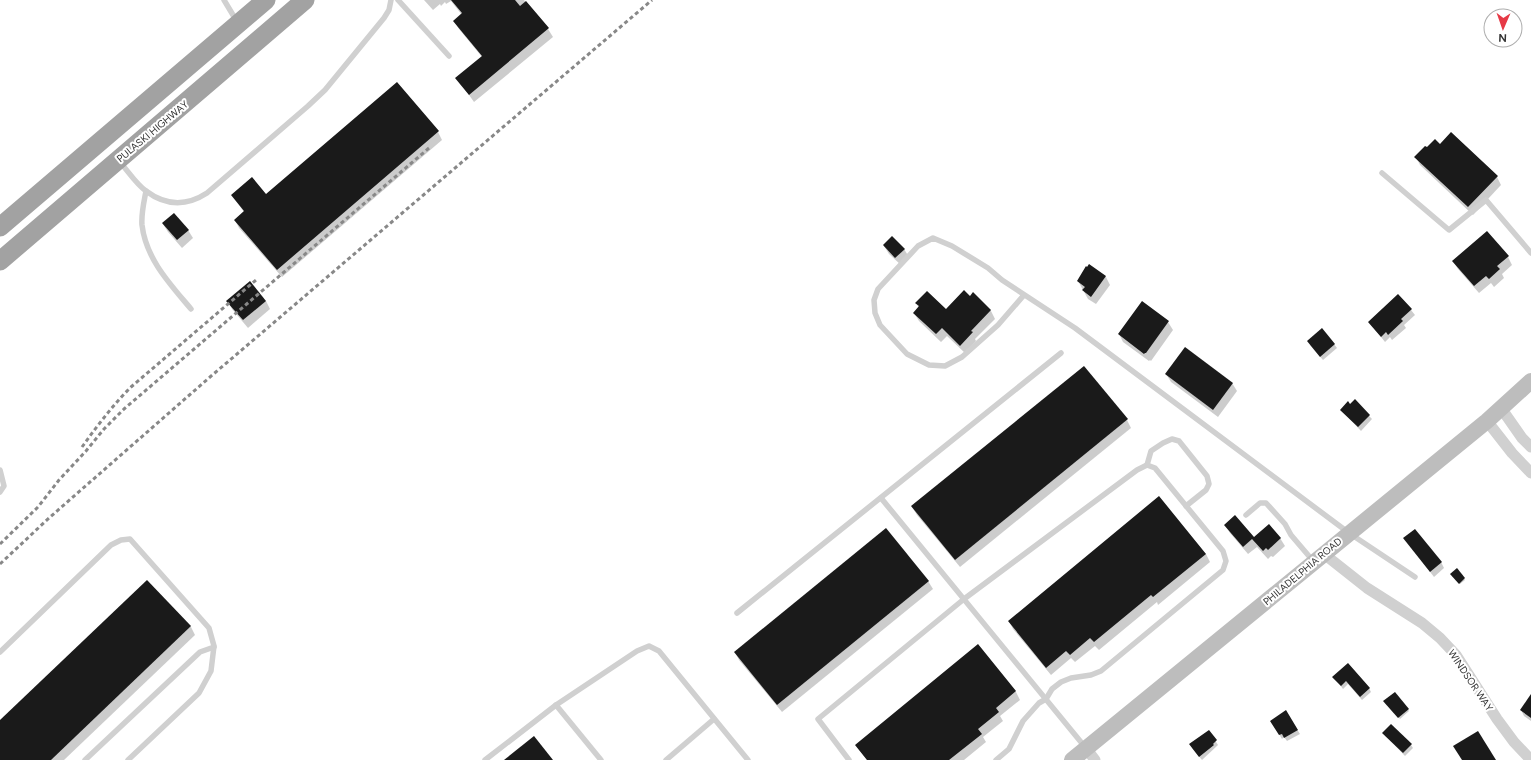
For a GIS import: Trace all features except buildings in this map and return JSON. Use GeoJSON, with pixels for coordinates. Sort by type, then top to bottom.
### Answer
{"type":"FeatureCollection","features":[{"type":"Feature","properties":{"kind":"highway"},"geometry":{"type":"LineString","coordinates":[[0,227],[266,0]]}},
{"type":"Feature","properties":{"kind":"highway","name":"PULASKI HIGHWAY"},"geometry":{"type":"LineString","coordinates":[[0,261],[305,0]]}},
{"type":"Feature","properties":{"kind":"main road","name":"PHILADELPHIA ROAD"},"geometry":{"type":"LineString","coordinates":[[1072,760],[1090,754],[1319,558],[1487,420],[1531,381]]}},
{"type":"Feature","properties":{"kind":"street"},"geometry":{"type":"LineString","coordinates":[[1501,408],[1531,448]]}},
{"type":"Feature","properties":{"kind":"street"},"geometry":{"type":"LineString","coordinates":[[1487,420],[1512,453],[1531,473]]}},
{"type":"Feature","properties":{"kind":"street","name":"WINDSOR WAY"},"geometry":{"type":"LineString","coordinates":[[1319,558],[1422,623],[1440,638],[1456,655],[1501,724],[1531,760]]}},
{"type":"Feature","properties":{"kind":"lane"},"geometry":{"type":"LineString","coordinates":[[224,0],[231,9],[238,23]]}},
{"type":"Feature","properties":{"kind":"lane"},"geometry":{"type":"LineString","coordinates":[[118,160],[146,191],[158,198],[172,202],[187,202],[196,200],[207,193],[325,90],[384,18],[389,10],[391,0]]}},
{"type":"Feature","properties":{"kind":"lane"},"geometry":{"type":"LineString","coordinates":[[398,0],[449,56]]}},
{"type":"Feature","properties":{"kind":"lane"},"geometry":{"type":"LineString","coordinates":[[1382,173],[1448,230],[1486,200],[1531,253]]}},
{"type":"Feature","properties":{"kind":"lane"},"geometry":{"type":"LineString","coordinates":[[146,191],[142,224],[146,241],[155,264],[191,309]]}},
{"type":"Feature","properties":{"kind":"lane"},"geometry":{"type":"LineString","coordinates":[[1024,295],[998,325],[962,357],[945,366],[929,365],[908,354],[880,325],[875,313],[874,300],[878,289],[918,246],[933,238],[952,246],[988,268],[1002,280],[1075,328],[1349,533],[1415,577]]}},
{"type":"Feature","properties":{"kind":"lane"},"geometry":{"type":"LineString","coordinates":[[738,613],[1061,353]]}},
{"type":"Feature","properties":{"kind":"lane"},"geometry":{"type":"LineString","coordinates":[[1147,465],[1151,451],[1163,442],[1172,439],[1179,441],[1207,476],[1209,484],[1206,490],[1186,506]]}},
{"type":"Feature","properties":{"kind":"lane"},"geometry":{"type":"LineString","coordinates":[[849,760],[818,719],[964,599],[1137,470],[1147,465],[1155,468],[1223,551],[1226,561],[1223,570],[1101,670],[1091,675],[1070,678],[1061,682],[1052,689],[1046,699],[1039,703],[1023,720],[1009,749],[996,760]]}},
{"type":"Feature","properties":{"kind":"lane"},"geometry":{"type":"LineString","coordinates":[[0,470],[4,486],[0,492]]}},
{"type":"Feature","properties":{"kind":"lane"},"geometry":{"type":"LineString","coordinates":[[881,498],[1090,754]]}},
{"type":"Feature","properties":{"kind":"lane"},"geometry":{"type":"LineString","coordinates":[[1246,515],[1260,503],[1266,503],[1285,524],[1291,535],[1319,558]]}},
{"type":"Feature","properties":{"kind":"lane"},"geometry":{"type":"LineString","coordinates":[[0,652],[111,545],[121,540],[130,539],[209,628],[214,646],[211,671],[198,693],[128,760]]}},
{"type":"Feature","properties":{"kind":"lane"},"geometry":{"type":"LineString","coordinates":[[85,760],[200,652],[214,646]]}},
{"type":"Feature","properties":{"kind":"lane"},"geometry":{"type":"LineString","coordinates":[[485,760],[556,705],[637,651],[649,646],[659,651],[748,760]]}},
{"type":"Feature","properties":{"kind":"lane"},"geometry":{"type":"LineString","coordinates":[[556,705],[601,760]]}},
{"type":"Feature","properties":{"kind":"lane"},"geometry":{"type":"LineString","coordinates":[[666,760],[714,719]]}},
{"type":"Feature","properties":{"kind":"railway"},"geometry":{"type":"LineString","coordinates":[[0,564],[49,518],[210,377],[652,0]]}},
{"type":"Feature","properties":{"kind":"railway"},"geometry":{"type":"LineString","coordinates":[[0,544],[38,507],[59,480],[104,429],[124,409],[429,148]]}},
{"type":"Feature","properties":{"kind":"railway"},"geometry":{"type":"LineString","coordinates":[[82,447],[105,416],[131,387],[256,280]]}}]}
